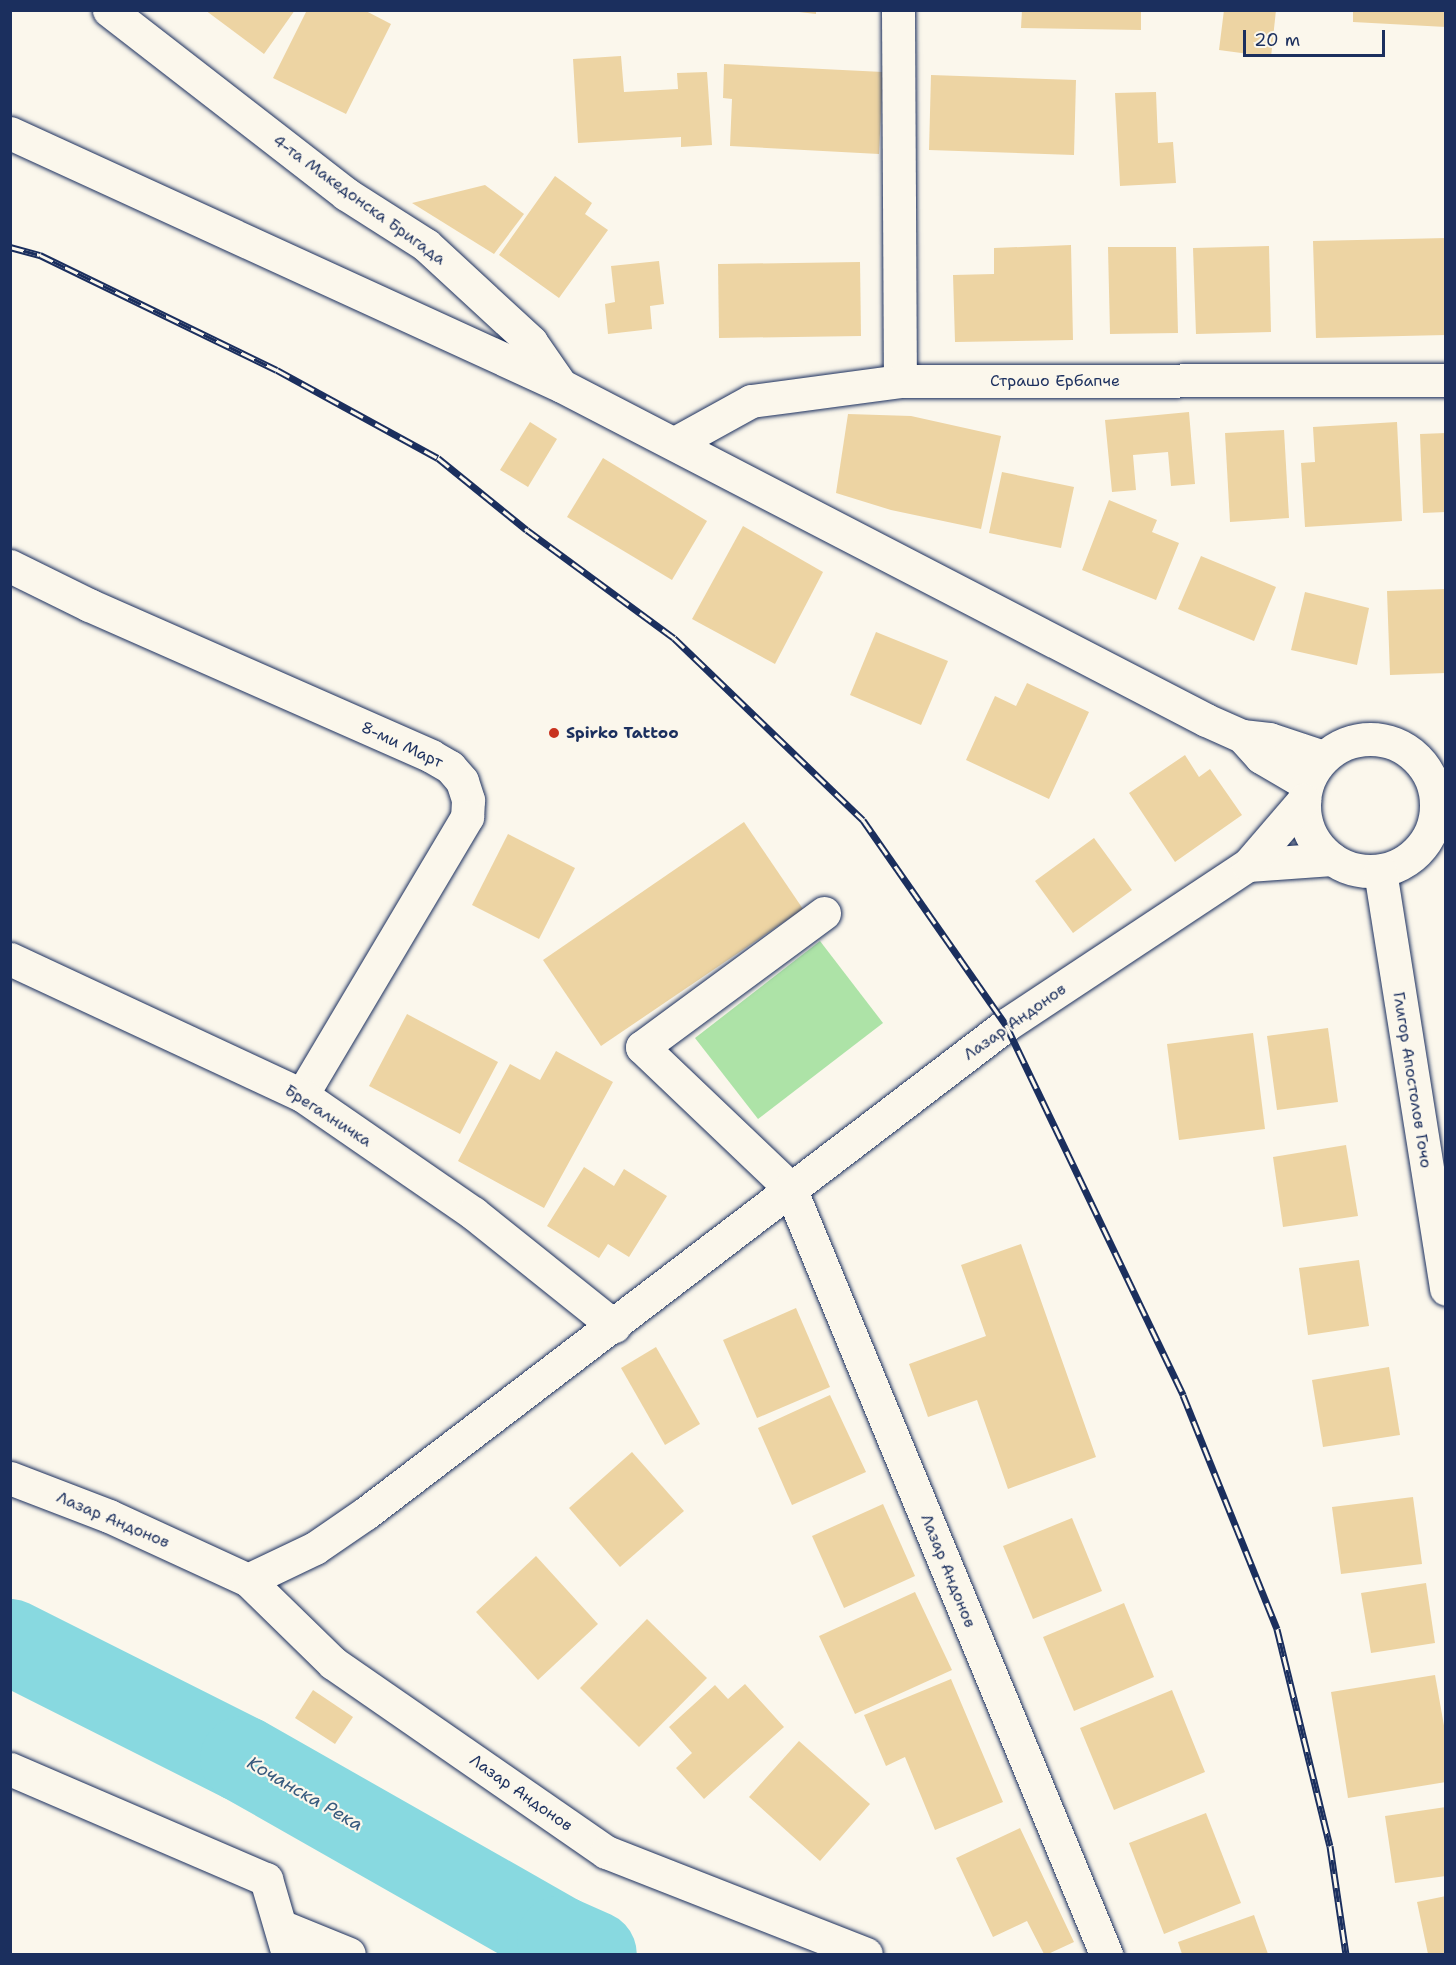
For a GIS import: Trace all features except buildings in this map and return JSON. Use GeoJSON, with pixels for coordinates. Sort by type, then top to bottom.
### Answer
{"type":"FeatureCollection","features":[{"type":"Feature","properties":{"kind":"street","name":"4-та Македонска Бригада"},"geometry":{"type":"LineString","coordinates":[[109,10],[346,194],[426,245],[531,342],[562,386]]}},
{"type":"Feature","properties":{"kind":"street"},"geometry":{"type":"LineString","coordinates":[[898,10],[900,381]]}},
{"type":"Feature","properties":{"kind":"street"},"geometry":{"type":"LineString","coordinates":[[10,133],[562,386],[1242,736],[1261,757],[1311,780]]}},
{"type":"Feature","properties":{"kind":"street","name":"Страшо Ербапче"},"geometry":{"type":"LineString","coordinates":[[675,443],[751,401],[900,381],[1446,380]]}},
{"type":"Feature","properties":{"kind":"street","name":"8-ми Март"},"geometry":{"type":"LineString","coordinates":[[10,566],[89,605],[431,756],[450,767],[462,781],[468,800],[466,817],[302,1095]]}},
{"type":"Feature","properties":{"kind":"street"},"geometry":{"type":"LineString","coordinates":[[1375,739],[1405,749],[1434,765],[1437,832],[1417,852],[1400,864],[1380,871],[1362,871],[1332,859],[1310,833],[1311,780],[1342,744],[1375,739]]}},
{"type":"Feature","properties":{"kind":"street","name":"Лазар Андонов"},"geometry":{"type":"LineString","coordinates":[[248,1580],[315,1548],[366,1513],[1006,1025],[1248,865],[1311,780]]}},
{"type":"Feature","properties":{"kind":"street","name":"Лазар Андонов"},"geometry":{"type":"LineString","coordinates":[[1248,865],[1332,859]]}},
{"type":"Feature","properties":{"kind":"street","name":"Глигор Апостолов Гочо"},"geometry":{"type":"LineString","coordinates":[[1380,871],[1446,1289]]}},
{"type":"Feature","properties":{"kind":"street","name":"Лазар Андонов"},"geometry":{"type":"LineString","coordinates":[[824,913],[642,1047],[790,1188],[1106,1954]]}},
{"type":"Feature","properties":{"kind":"street","name":"Брегалничка"},"geometry":{"type":"LineString","coordinates":[[10,959],[302,1095],[473,1213],[614,1326]]}},
{"type":"Feature","properties":{"kind":"street","name":"Лазар Андонов"},"geometry":{"type":"LineString","coordinates":[[10,1478],[109,1516],[248,1580],[333,1663],[606,1852],[866,1954]]}},
{"type":"Feature","properties":{"kind":"street"},"geometry":{"type":"LineString","coordinates":[[10,1768],[266,1879],[286,1941],[349,1954]]}},
{"type":"Feature","properties":{"kind":"green space"},"geometry":{"type":"Polygon","coordinates":[[[820,941],[883,1023],[758,1119],[695,1038],[820,941]]]}},
{"type":"Feature","properties":{"kind":"waterway","name":"Кочанска Река"},"geometry":{"type":"LineString","coordinates":[[10,1642],[243,1759],[560,1939],[594,1954]]}},
{"type":"Feature","properties":{"kind":"railway"},"geometry":{"type":"LineString","coordinates":[[10,247],[40,255],[277,370],[438,458],[527,530],[674,638],[863,820],[1006,1025],[1183,1395],[1277,1629],[1330,1846],[1346,1954]]}},
{"type":"Feature","properties":{"kind":"place","name":"Spirko Tattoo"},"geometry":{"type":"Point","coordinates":[554,733]}}]}
